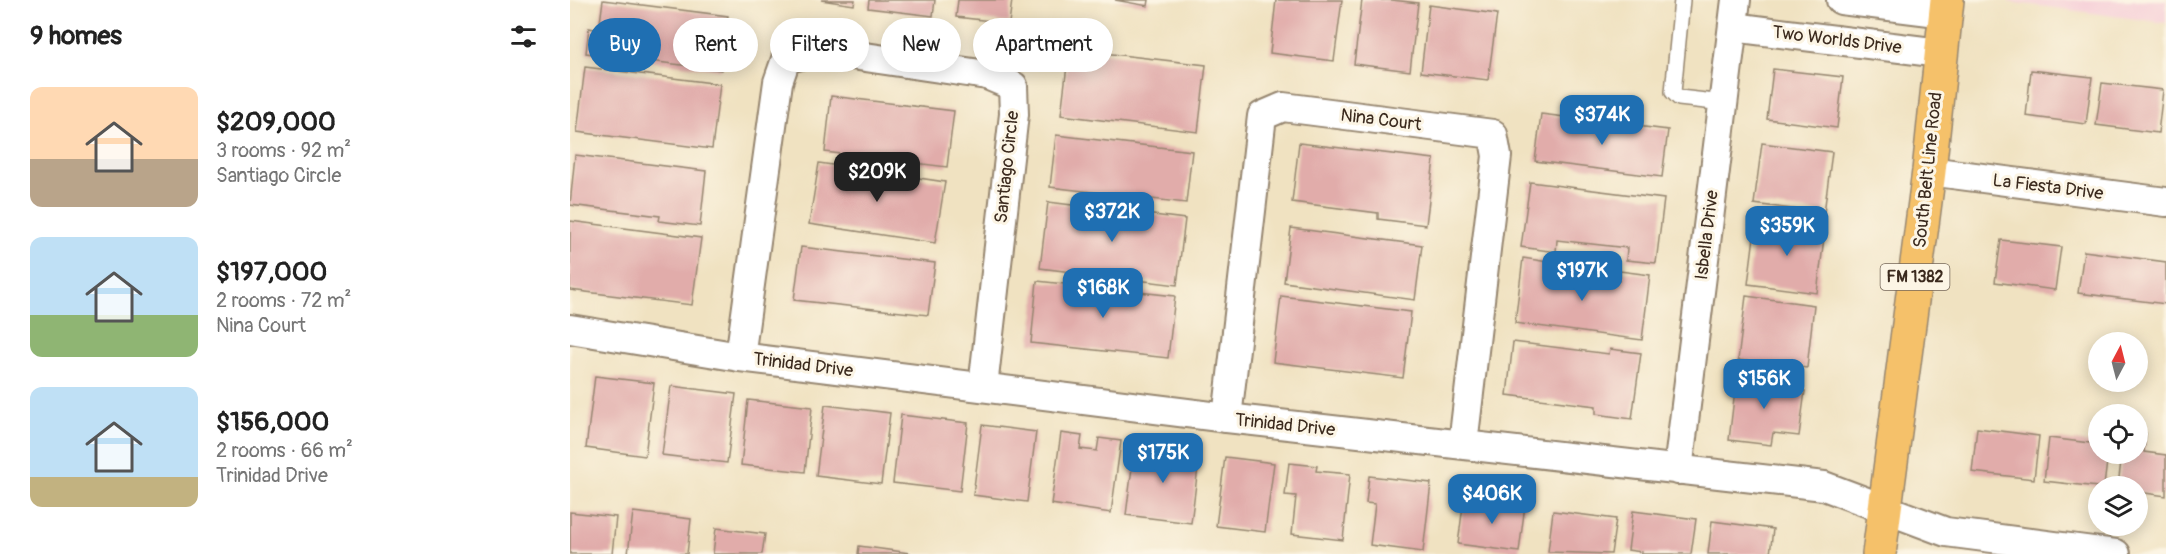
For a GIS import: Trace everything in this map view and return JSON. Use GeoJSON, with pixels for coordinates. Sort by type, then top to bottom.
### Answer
{"type":"FeatureCollection","features":[{"type":"Feature","properties":{"kind":"main road","name":"South Belt Line Road"},"geometry":{"type":"LineString","coordinates":[[1879,554],[1929,171],[1946,6]]}},
{"type":"Feature","properties":{"kind":"street"},"geometry":{"type":"LineString","coordinates":[[1841,0],[1946,6]]}},
{"type":"Feature","properties":{"kind":"street","name":"Isbella Drive"},"geometry":{"type":"LineString","coordinates":[[1678,470],[1735,13]]}},
{"type":"Feature","properties":{"kind":"street","name":"Two Worlds Drive"},"geometry":{"type":"LineString","coordinates":[[1735,13],[1940,53]]}},
{"type":"Feature","properties":{"kind":"street","name":"Santiago Circle"},"geometry":{"type":"LineString","coordinates":[[740,357],[778,82],[786,59],[818,50],[987,75],[1013,86],[1014,114],[983,387]]}},
{"type":"Feature","properties":{"kind":"street","name":"Nina Court"},"geometry":{"type":"LineString","coordinates":[[1227,418],[1262,116],[1283,107],[1493,134],[1497,156],[1463,444]]}},
{"type":"Feature","properties":{"kind":"street","name":"La Fiesta Drive"},"geometry":{"type":"LineString","coordinates":[[1929,171],[2166,202]]}},
{"type":"Feature","properties":{"kind":"street","name":"Trinidad Drive"},"geometry":{"type":"LineString","coordinates":[[570,329],[740,357],[1227,418],[1824,486],[1946,532],[2116,554]]}},
{"type":"Feature","properties":{"kind":"lane"},"geometry":{"type":"LineString","coordinates":[[1682,0],[1673,92],[1679,98],[1724,103]]}},
{"type":"Feature","properties":{"kind":"shaded area"},"geometry":{"type":"Polygon","coordinates":[[[2009,0],[2166,0],[2166,23],[2009,2],[2009,0]]]}},
{"type":"Feature","properties":{"kind":"building"},"geometry":{"type":"Polygon","coordinates":[[[603,0],[728,16],[728,18],[673,18],[673,64],[661,62],[661,18],[601,18],[603,0]]]}},
{"type":"Feature","properties":{"kind":"building"},"geometry":{"type":"Polygon","coordinates":[[[821,0],[855,0],[854,5],[821,0]]]}},
{"type":"Feature","properties":{"kind":"building"},"geometry":{"type":"Polygon","coordinates":[[[869,0],[935,0],[933,16],[868,8],[869,0]]]}},
{"type":"Feature","properties":{"kind":"building"},"geometry":{"type":"Polygon","coordinates":[[[958,0],[1012,0],[1010,18],[956,17],[958,0]]]}},
{"type":"Feature","properties":{"kind":"building"},"geometry":{"type":"Polygon","coordinates":[[[1115,0],[1149,0],[1148,6],[1115,0]]]}},
{"type":"Feature","properties":{"kind":"building"},"geometry":{"type":"Polygon","coordinates":[[[1276,0],[1342,0],[1334,61],[1270,53],[1276,0]]]}},
{"type":"Feature","properties":{"kind":"building"},"geometry":{"type":"Polygon","coordinates":[[[1362,0],[1418,3],[1410,71],[1354,64],[1362,0]]]}},
{"type":"Feature","properties":{"kind":"building"},"geometry":{"type":"Polygon","coordinates":[[[1429,5],[1497,14],[1488,80],[1421,72],[1429,5]]]}},
{"type":"Feature","properties":{"kind":"building"},"geometry":{"type":"Polygon","coordinates":[[[1113,54],[1206,65],[1198,132],[1061,115],[1066,72],[1113,72],[1113,54]]]}},
{"type":"Feature","properties":{"kind":"building"},"geometry":{"type":"Polygon","coordinates":[[[585,67],[588,67],[588,72],[625,72],[720,84],[712,149],[577,132],[585,67]]]}},
{"type":"Feature","properties":{"kind":"building"},"geometry":{"type":"Polygon","coordinates":[[[1773,69],[1843,77],[1837,128],[1767,119],[1773,69]]]}},
{"type":"Feature","properties":{"kind":"building"},"geometry":{"type":"Polygon","coordinates":[[[2031,70],[2092,77],[2086,124],[2026,116],[2031,70]]]}},
{"type":"Feature","properties":{"kind":"building"},"geometry":{"type":"Polygon","coordinates":[[[2102,83],[2163,90],[2158,133],[2096,125],[2102,83]]]}},
{"type":"Feature","properties":{"kind":"building"},"geometry":{"type":"Polygon","coordinates":[[[831,96],[954,111],[947,167],[825,152],[831,96]]]}},
{"type":"Feature","properties":{"kind":"building"},"geometry":{"type":"Polygon","coordinates":[[[1541,114],[1668,130],[1662,177],[1535,161],[1541,114]]]}},
{"type":"Feature","properties":{"kind":"building"},"geometry":{"type":"Polygon","coordinates":[[[1056,135],[1192,151],[1186,203],[1050,187],[1056,135]]]}},
{"type":"Feature","properties":{"kind":"building"},"geometry":{"type":"Polygon","coordinates":[[[1299,143],[1434,159],[1426,225],[1378,219],[1378,213],[1292,202],[1299,143]]]}},
{"type":"Feature","properties":{"kind":"building"},"geometry":{"type":"Polygon","coordinates":[[[1762,143],[1832,152],[1824,213],[1754,204],[1762,143]]]}},
{"type":"Feature","properties":{"kind":"building"},"geometry":{"type":"Polygon","coordinates":[[[575,155],[706,171],[700,226],[659,221],[660,216],[570,205],[575,155]]]}},
{"type":"Feature","properties":{"kind":"building"},"geometry":{"type":"Polygon","coordinates":[[[819,163],[945,182],[935,243],[809,224],[819,163]]]}},
{"type":"Feature","properties":{"kind":"building"},"geometry":{"type":"Polygon","coordinates":[[[1530,182],[1664,199],[1656,263],[1626,260],[1627,248],[1557,240],[1556,252],[1521,247],[1530,182]]]}},
{"type":"Feature","properties":{"kind":"building"},"geometry":{"type":"Polygon","coordinates":[[[1048,202],[1185,219],[1177,285],[1040,268],[1048,202]]]}},
{"type":"Feature","properties":{"kind":"building"},"geometry":{"type":"Polygon","coordinates":[[[570,221],[701,238],[692,305],[570,290],[570,221]]]}},
{"type":"Feature","properties":{"kind":"building"},"geometry":{"type":"Polygon","coordinates":[[[1756,221],[1825,230],[1817,293],[1748,284],[1756,221]]]}},
{"type":"Feature","properties":{"kind":"building"},"geometry":{"type":"Polygon","coordinates":[[[1291,228],[1422,245],[1415,300],[1284,282],[1291,228]]]}},
{"type":"Feature","properties":{"kind":"building"},"geometry":{"type":"Polygon","coordinates":[[[2001,240],[2061,247],[2055,290],[1995,282],[2001,240]]]}},
{"type":"Feature","properties":{"kind":"building"},"geometry":{"type":"Polygon","coordinates":[[[801,247],[935,263],[928,315],[794,300],[801,247]]]}},
{"type":"Feature","properties":{"kind":"building"},"geometry":{"type":"Polygon","coordinates":[[[2084,251],[2166,262],[2166,304],[2078,293],[2084,251]]]}},
{"type":"Feature","properties":{"kind":"building"},"geometry":{"type":"Polygon","coordinates":[[[1523,258],[1555,263],[1553,273],[1619,281],[1620,271],[1650,275],[1642,340],[1515,323],[1523,258]]]}},
{"type":"Feature","properties":{"kind":"building"},"geometry":{"type":"Polygon","coordinates":[[[1037,281],[1175,296],[1168,358],[1031,343],[1037,281]]]}},
{"type":"Feature","properties":{"kind":"building"},"geometry":{"type":"Polygon","coordinates":[[[1281,296],[1411,312],[1403,378],[1273,362],[1281,296]]]}},
{"type":"Feature","properties":{"kind":"building"},"geometry":{"type":"Polygon","coordinates":[[[1746,296],[1814,305],[1807,368],[1738,360],[1746,296]]]}},
{"type":"Feature","properties":{"kind":"building"},"geometry":{"type":"Polygon","coordinates":[[[1513,342],[1609,354],[1610,349],[1641,353],[1632,419],[1596,414],[1596,406],[1507,395],[1513,342]]]}},
{"type":"Feature","properties":{"kind":"building"},"geometry":{"type":"Polygon","coordinates":[[[1737,373],[1773,378],[1771,387],[1805,391],[1799,436],[1773,433],[1771,445],[1729,440],[1737,373]]]}},
{"type":"Feature","properties":{"kind":"building"},"geometry":{"type":"Polygon","coordinates":[[[595,376],[654,383],[645,456],[586,448],[595,376]]]}},
{"type":"Feature","properties":{"kind":"building"},"geometry":{"type":"Polygon","coordinates":[[[671,386],[736,394],[727,463],[662,455],[671,386]]]}},
{"type":"Feature","properties":{"kind":"building"},"geometry":{"type":"Polygon","coordinates":[[[748,400],[812,407],[805,472],[741,465],[748,400]]]}},
{"type":"Feature","properties":{"kind":"building"},"geometry":{"type":"Polygon","coordinates":[[[825,405],[890,413],[881,484],[816,476],[825,405]]]}},
{"type":"Feature","properties":{"kind":"building"},"geometry":{"type":"Polygon","coordinates":[[[901,415],[968,423],[960,491],[893,483],[901,415]]]}},
{"type":"Feature","properties":{"kind":"building"},"geometry":{"type":"Polygon","coordinates":[[[982,425],[1036,432],[1027,502],[973,495],[982,425]]]}},
{"type":"Feature","properties":{"kind":"building"},"geometry":{"type":"Polygon","coordinates":[[[1977,428],[2039,436],[2034,479],[1972,472],[1977,428]]]}},
{"type":"Feature","properties":{"kind":"building"},"geometry":{"type":"Polygon","coordinates":[[[1061,433],[1082,436],[1080,449],[1097,451],[1099,438],[1121,441],[1111,513],[1051,504],[1061,433]]]}},
{"type":"Feature","properties":{"kind":"building"},"geometry":{"type":"Polygon","coordinates":[[[2049,438],[2088,443],[2088,464],[2107,464],[2105,476],[2088,476],[2088,486],[2044,481],[2049,438]]]}},
{"type":"Feature","properties":{"kind":"building"},"geometry":{"type":"Polygon","coordinates":[[[1135,444],[1200,452],[1191,523],[1126,515],[1135,444]]]}},
{"type":"Feature","properties":{"kind":"building"},"geometry":{"type":"Polygon","coordinates":[[[2148,453],[2166,455],[2166,496],[2148,493],[2148,476],[2119,476],[2121,464],[2148,464],[2148,453]]]}},
{"type":"Feature","properties":{"kind":"building"},"geometry":{"type":"Polygon","coordinates":[[[1225,457],[1274,463],[1265,532],[1216,526],[1225,457]]]}},
{"type":"Feature","properties":{"kind":"building"},"geometry":{"type":"Polygon","coordinates":[[[1289,463],[1317,466],[1316,471],[1350,474],[1343,540],[1292,534],[1296,496],[1285,495],[1289,463]]]}},
{"type":"Feature","properties":{"kind":"building"},"geometry":{"type":"Polygon","coordinates":[[[1369,476],[1431,483],[1423,552],[1370,545],[1375,504],[1366,503],[1369,476]]]}},
{"type":"Feature","properties":{"kind":"building"},"geometry":{"type":"Polygon","coordinates":[[[1464,498],[1525,505],[1519,552],[1458,544],[1464,498]]]}},
{"type":"Feature","properties":{"kind":"building"},"geometry":{"type":"Polygon","coordinates":[[[1553,511],[1616,519],[1611,554],[1548,552],[1553,511]]]}},
{"type":"Feature","properties":{"kind":"building"},"geometry":{"type":"Polygon","coordinates":[[[1633,511],[1696,519],[1691,554],[1641,554],[1642,552],[1628,550],[1633,511]]]}},
{"type":"Feature","properties":{"kind":"building"},"geometry":{"type":"Polygon","coordinates":[[[570,512],[616,517],[612,554],[570,554],[570,512]]]}},
{"type":"Feature","properties":{"kind":"building"},"geometry":{"type":"Polygon","coordinates":[[[633,512],[691,519],[687,554],[628,554],[633,512]]]}},
{"type":"Feature","properties":{"kind":"building"},"geometry":{"type":"Polygon","coordinates":[[[1712,521],[1773,529],[1770,554],[1708,554],[1712,521]]]}},
{"type":"Feature","properties":{"kind":"building"},"geometry":{"type":"Polygon","coordinates":[[[716,528],[765,534],[762,554],[713,554],[716,528]]]}},
{"type":"Feature","properties":{"kind":"building"},"geometry":{"type":"Polygon","coordinates":[[[859,546],[910,553],[910,554],[858,554],[859,546]]]}}]}
